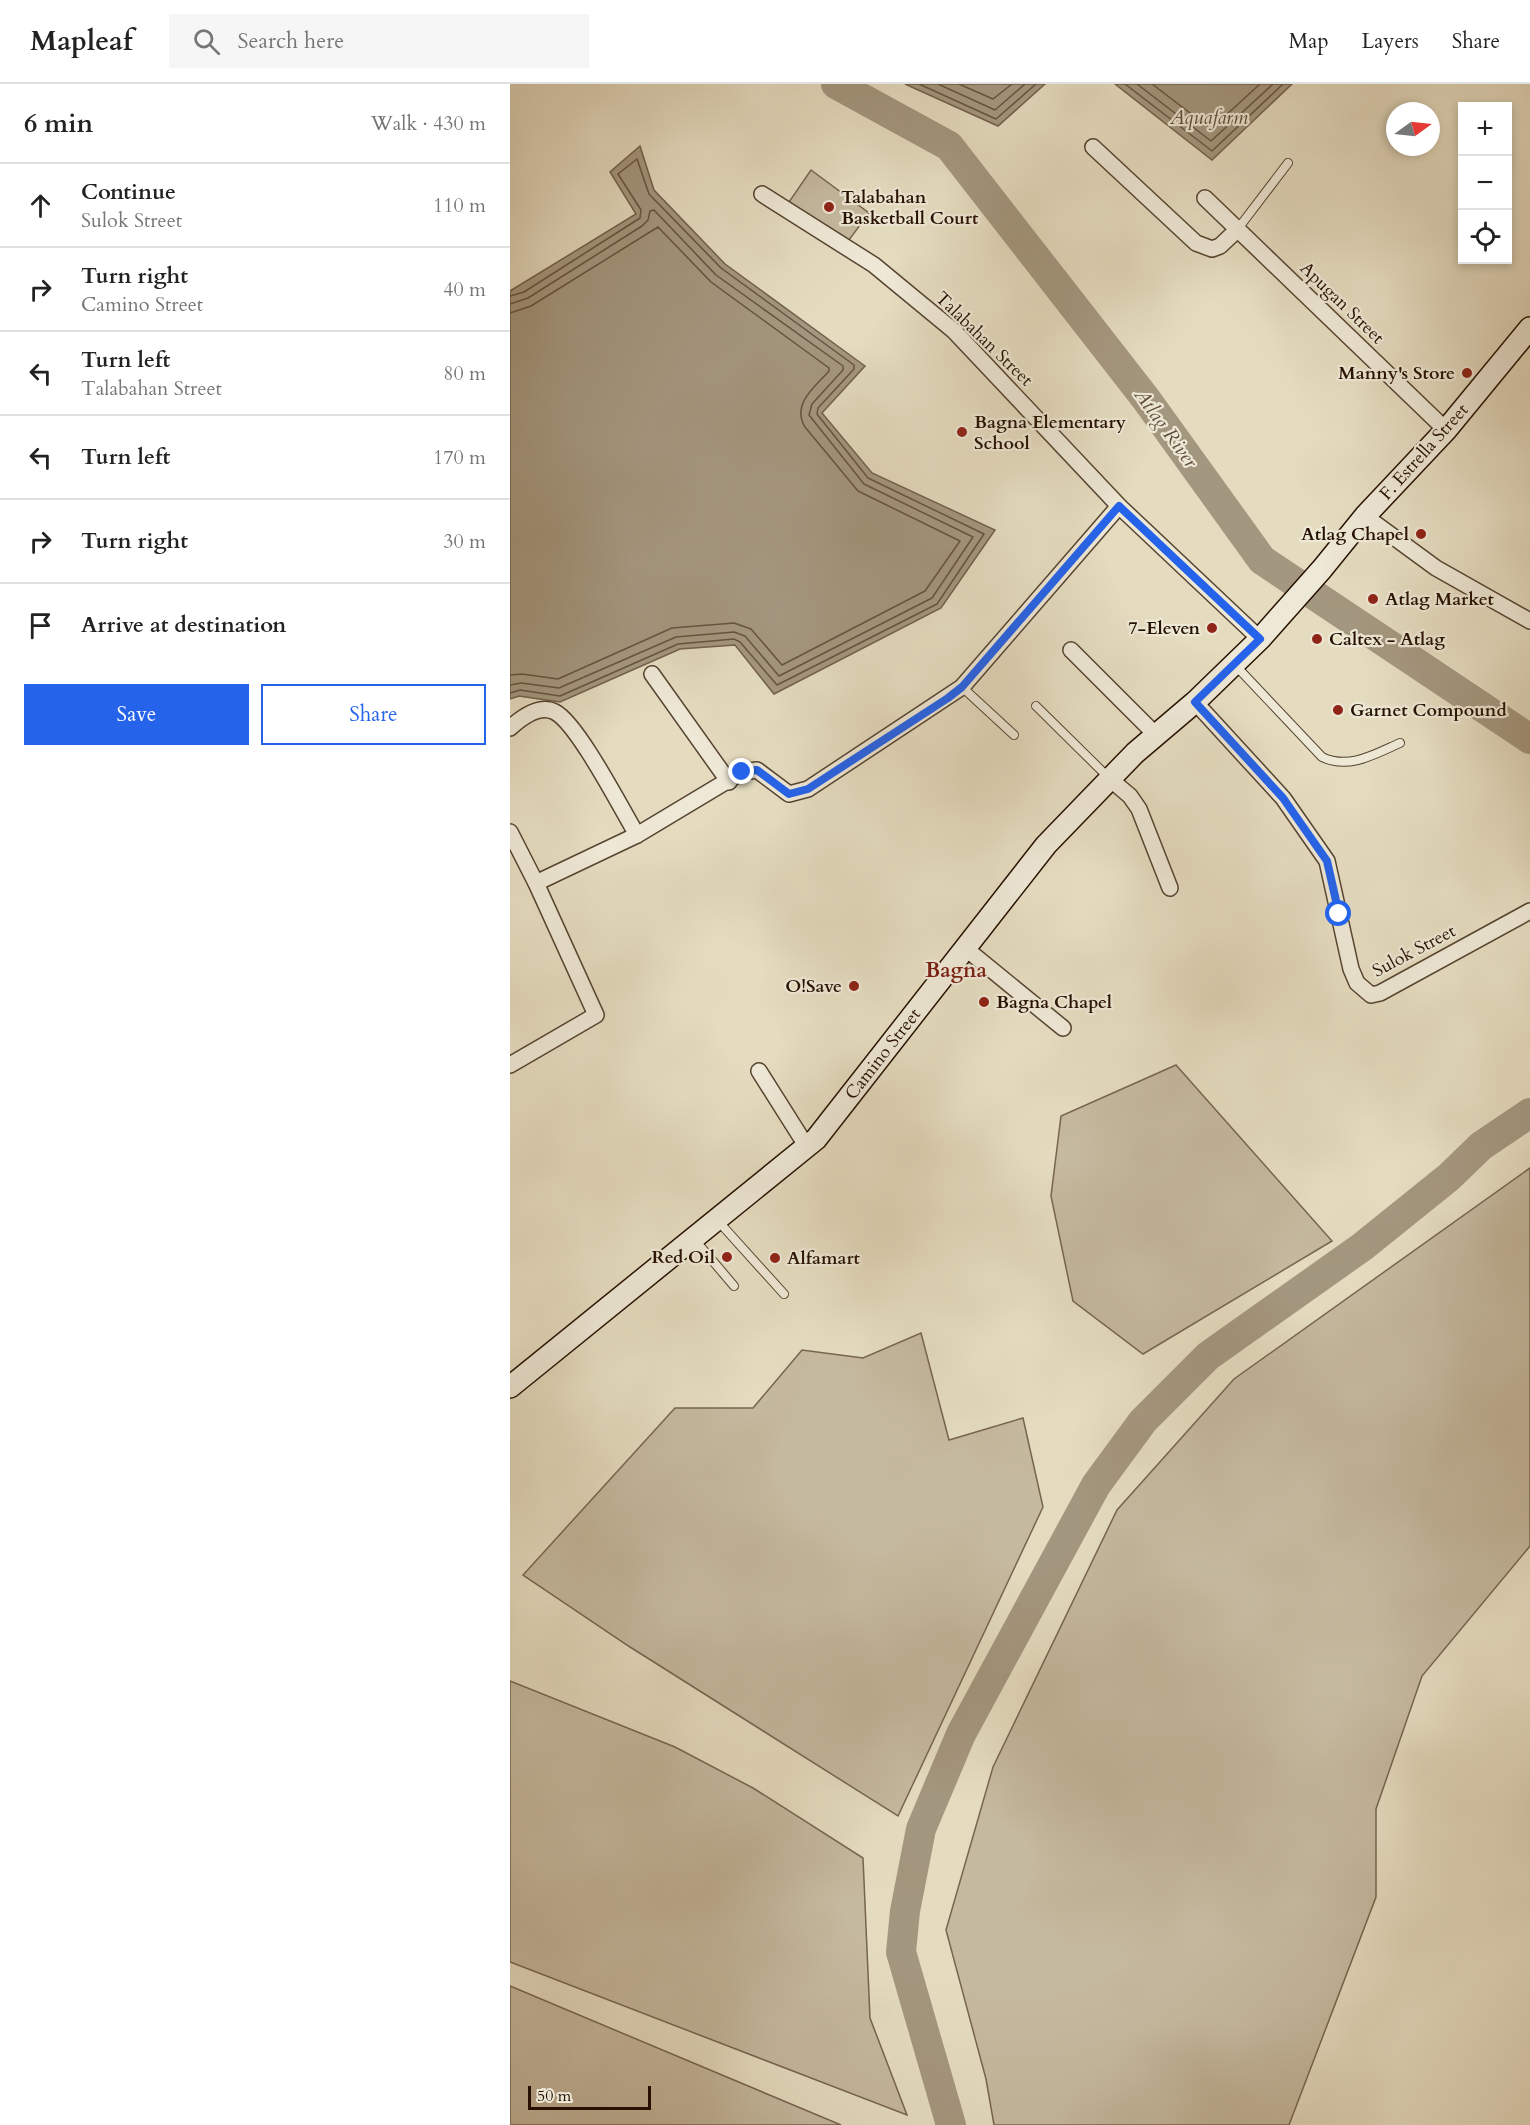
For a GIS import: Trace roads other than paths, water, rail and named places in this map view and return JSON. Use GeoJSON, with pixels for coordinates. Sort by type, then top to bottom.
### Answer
{"type":"FeatureCollection","features":[{"type":"Feature","properties":{"kind":"main road","name":"F. Estrella Street"},"geometry":{"type":"LineString","coordinates":[[1292,603],[1365,516],[1446,430],[1528,333]]}},
{"type":"Feature","properties":{"kind":"main road","name":"Camino Street"},"geometry":{"type":"LineString","coordinates":[[510,1387],[695,1240],[807,1147],[824,1130],[1046,845],[1110,778],[1234,665],[1292,603]]}},
{"type":"Feature","properties":{"kind":"street"},"geometry":{"type":"LineString","coordinates":[[1093,147],[1196,243],[1212,249],[1220,246],[1237,230]]}},
{"type":"Feature","properties":{"kind":"street","name":"Talabahan Street"},"geometry":{"type":"LineString","coordinates":[[762,194],[874,265],[954,331],[1119,506],[1260,639]]}},
{"type":"Feature","properties":{"kind":"street","name":"Apugan Street"},"geometry":{"type":"LineString","coordinates":[[1205,198],[1446,430]]}},
{"type":"Feature","properties":{"kind":"street"},"geometry":{"type":"LineString","coordinates":[[536,883],[637,835],[729,782],[742,772],[757,770],[789,794],[808,789],[962,687],[1119,506]]}},
{"type":"Feature","properties":{"kind":"street"},"geometry":{"type":"LineString","coordinates":[[1365,516],[1436,568],[1530,621]]}},
{"type":"Feature","properties":{"kind":"street"},"geometry":{"type":"LineString","coordinates":[[1071,650],[1156,735]]}},
{"type":"Feature","properties":{"kind":"street"},"geometry":{"type":"LineString","coordinates":[[652,674],[729,782]]}},
{"type":"Feature","properties":{"kind":"street","name":"Sulok Street"},"geometry":{"type":"LineString","coordinates":[[1195,702],[1283,798],[1327,861],[1351,969],[1357,983],[1371,995],[1380,993],[1530,911]]}},
{"type":"Feature","properties":{"kind":"street"},"geometry":{"type":"LineString","coordinates":[[510,728],[531,713],[546,710],[556,712],[579,740],[637,835]]}},
{"type":"Feature","properties":{"kind":"street"},"geometry":{"type":"LineString","coordinates":[[1110,778],[1130,796],[1139,809],[1170,888]]}},
{"type":"Feature","properties":{"kind":"street"},"geometry":{"type":"LineString","coordinates":[[510,832],[536,883],[596,1015],[510,1065]]}},
{"type":"Feature","properties":{"kind":"street"},"geometry":{"type":"LineString","coordinates":[[965,948],[1063,1028]]}},
{"type":"Feature","properties":{"kind":"street"},"geometry":{"type":"LineString","coordinates":[[759,1071],[807,1147]]}},
{"type":"Feature","properties":{"kind":"lane"},"geometry":{"type":"LineString","coordinates":[[1237,230],[1288,163]]}},
{"type":"Feature","properties":{"kind":"lane"},"geometry":{"type":"LineString","coordinates":[[1234,665],[1322,757],[1332,762],[1342,764],[1400,743]]}},
{"type":"Feature","properties":{"kind":"lane"},"geometry":{"type":"LineString","coordinates":[[962,687],[1014,735]]}},
{"type":"Feature","properties":{"kind":"lane"},"geometry":{"type":"LineString","coordinates":[[1036,706],[1110,778]]}},
{"type":"Feature","properties":{"kind":"lane"},"geometry":{"type":"LineString","coordinates":[[718,1220],[784,1294]]}},
{"type":"Feature","properties":{"kind":"lane"},"geometry":{"type":"LineString","coordinates":[[695,1240],[734,1286]]}},
{"type":"Feature","properties":{"kind":"water"},"geometry":{"type":"Polygon","coordinates":[[[905,84],[1045,84],[998,126],[905,84]]]}},
{"type":"Feature","properties":{"kind":"water","name":"Aquafarm"},"geometry":{"type":"Polygon","coordinates":[[[1115,84],[1292,84],[1212,160],[1115,84]]]}},
{"type":"Feature","properties":{"kind":"water"},"geometry":{"type":"Polygon","coordinates":[[[640,146],[654,190],[725,264],[865,366],[822,413],[872,473],[995,530],[941,608],[774,694],[735,645],[680,649],[560,702],[519,696],[510,699],[510,291],[636,214],[610,172],[640,146]]]}},
{"type":"Feature","properties":{"kind":"waterway","name":"Atlag River"},"geometry":{"type":"LineString","coordinates":[[836,84],[949,146],[1146,399],[1262,560],[1530,739]]}},
{"type":"Feature","properties":{"kind":"waterway"},"geometry":{"type":"LineString","coordinates":[[951,2125],[901,1952],[905,1911],[921,1829],[961,1734],[1096,1485],[1143,1421],[1208,1356],[1362,1247],[1449,1177],[1481,1146],[1530,1113]]}},
{"type":"Feature","properties":{"kind":"place","name":"Talabahan Basketball Court"},"geometry":{"type":"Point","coordinates":[829,207]}},
{"type":"Feature","properties":{"kind":"place","name":"Manny's Store"},"geometry":{"type":"Point","coordinates":[1467,373]}},
{"type":"Feature","properties":{"kind":"place","name":"Bagna Elementary School"},"geometry":{"type":"Point","coordinates":[962,432]}},
{"type":"Feature","properties":{"kind":"place","name":"Atlag Chapel"},"geometry":{"type":"Point","coordinates":[1421,534]}},
{"type":"Feature","properties":{"kind":"place","name":"Atlag Market"},"geometry":{"type":"Point","coordinates":[1373,599]}},
{"type":"Feature","properties":{"kind":"place","name":"7-Eleven"},"geometry":{"type":"Point","coordinates":[1212,628]}},
{"type":"Feature","properties":{"kind":"place","name":"Caltex - Atlag"},"geometry":{"type":"Point","coordinates":[1317,639]}},
{"type":"Feature","properties":{"kind":"place","name":"Garnet Compound"},"geometry":{"type":"Point","coordinates":[1338,710]}},
{"type":"Feature","properties":{"kind":"place","name":"O!Save"},"geometry":{"type":"Point","coordinates":[854,986]}},
{"type":"Feature","properties":{"kind":"place","name":"Bagna Chapel"},"geometry":{"type":"Point","coordinates":[984,1002]}},
{"type":"Feature","properties":{"kind":"place","name":"Red Oil"},"geometry":{"type":"Point","coordinates":[727,1257]}},
{"type":"Feature","properties":{"kind":"place","name":"Alfamart"},"geometry":{"type":"Point","coordinates":[775,1258]}},
{"type":"Feature","properties":{"kind":"district","name":"Bagna"},"geometry":{"type":"Point","coordinates":[956,970]}}]}
